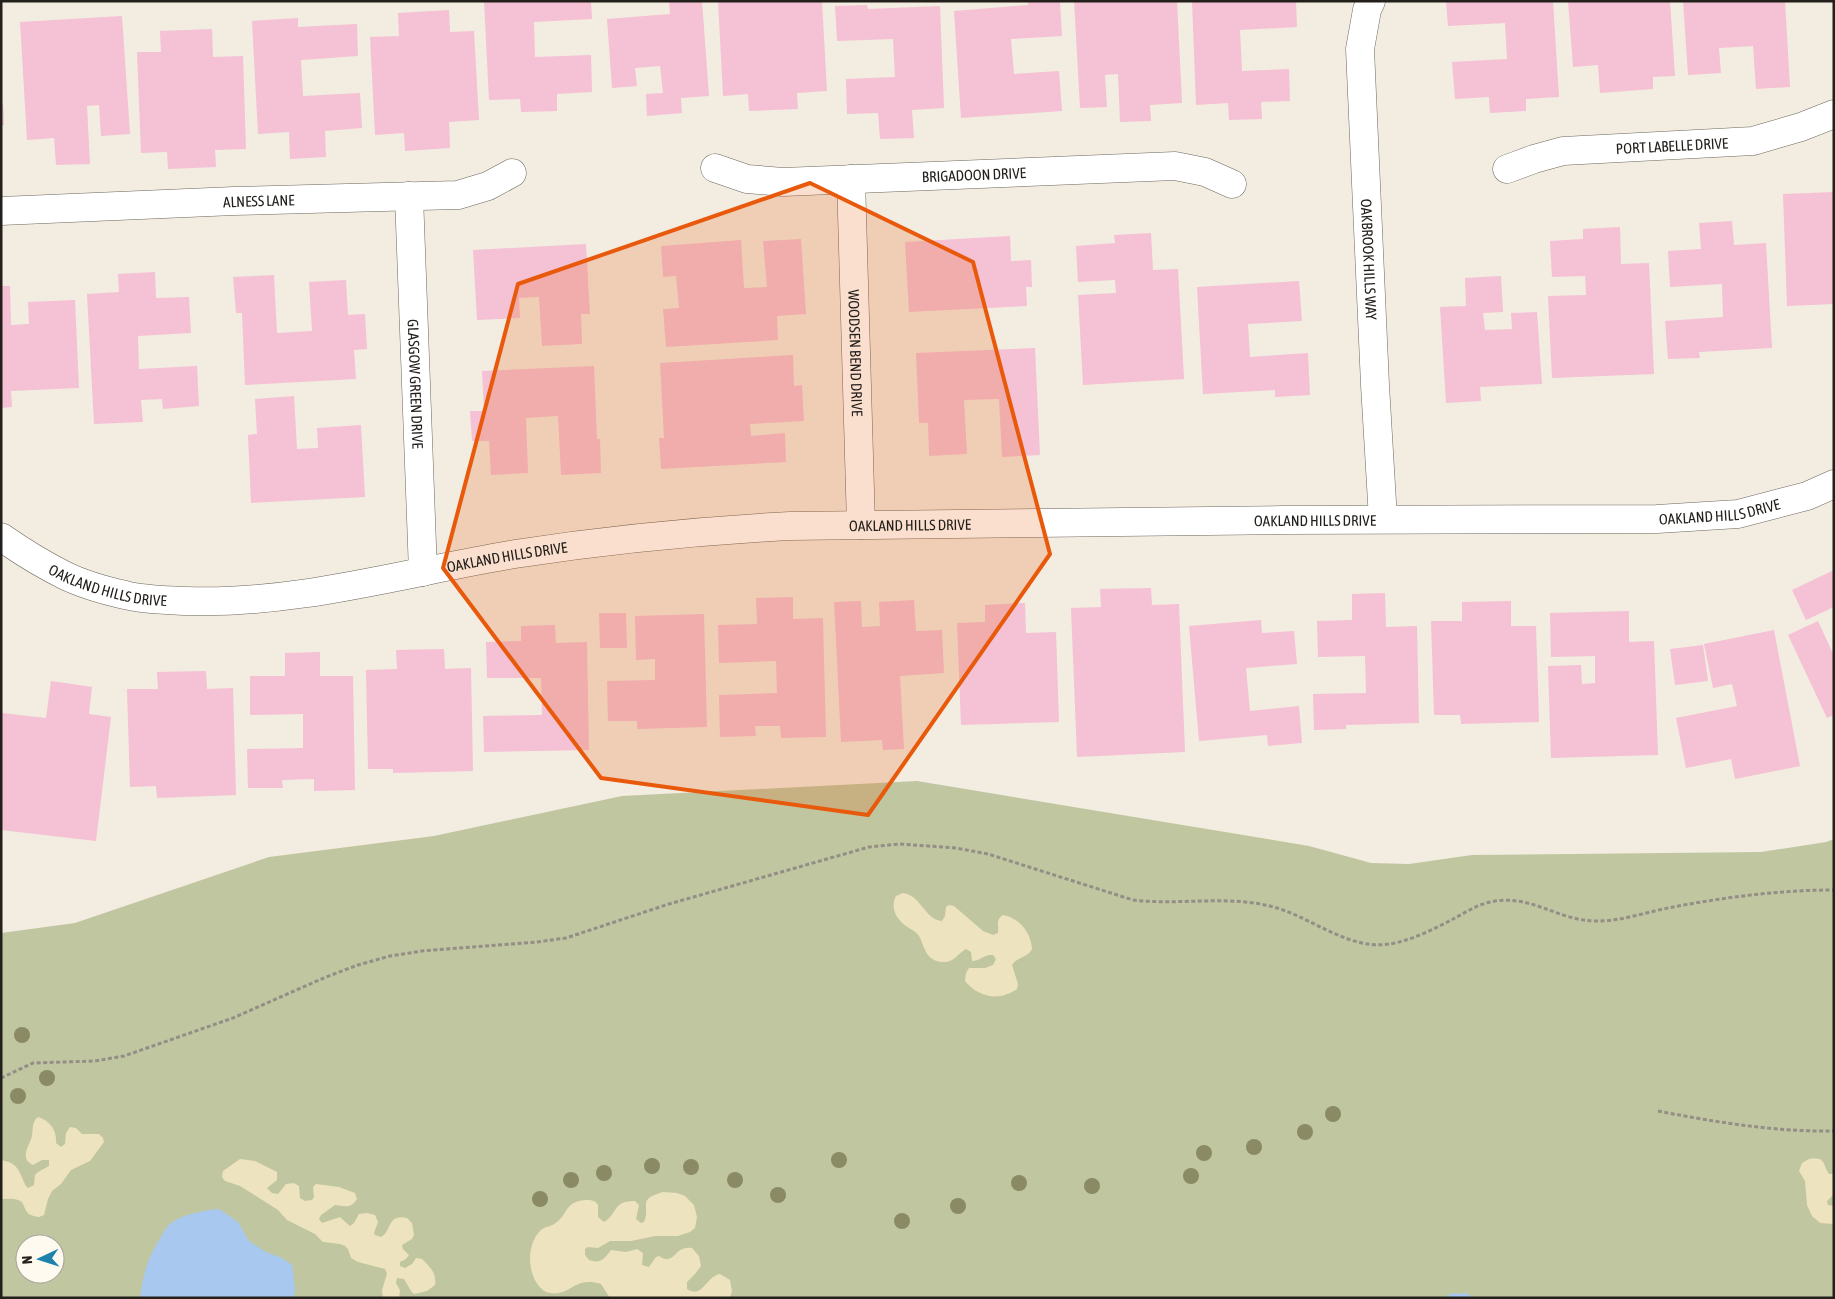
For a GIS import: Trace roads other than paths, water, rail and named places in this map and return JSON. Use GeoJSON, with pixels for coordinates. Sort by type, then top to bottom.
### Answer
{"type":"FeatureCollection","features":[{"type":"Feature","properties":{"kind":"street","name":"OAKBROOK HILLS WAY"},"geometry":{"type":"LineString","coordinates":[[1371,1],[1367,10],[1360,50],[1383,519]]}},
{"type":"Feature","properties":{"kind":"street","name":"PORT LABELLE DRIVE"},"geometry":{"type":"LineString","coordinates":[[1507,169],[1563,151],[1753,141],[1801,127],[1834,114]]}},
{"type":"Feature","properties":{"kind":"street","name":"BRIGADOON DRIVE"},"geometry":{"type":"LineString","coordinates":[[715,168],[747,179],[774,181],[1175,166],[1205,172],[1232,184]]}},
{"type":"Feature","properties":{"kind":"street","name":"ALNESS LANE"},"geometry":{"type":"LineString","coordinates":[[1,211],[458,195],[488,186],[512,173]]}},
{"type":"Feature","properties":{"kind":"street","name":"WOODSEN BEND DRIVE"},"geometry":{"type":"LineString","coordinates":[[851,179],[861,525]]}},
{"type":"Feature","properties":{"kind":"street","name":"GLASGOW GREEN DRIVE"},"geometry":{"type":"LineString","coordinates":[[408,196],[422,572]]}},
{"type":"Feature","properties":{"kind":"street","name":"OAKLAND HILLS DRIVE"},"geometry":{"type":"LineString","coordinates":[[1,537],[23,552],[66,576],[127,596],[217,602],[268,598],[422,572],[514,554],[600,542],[790,526],[1383,519],[1657,519],[1738,514],[1808,496],[1834,484]]}},
{"type":"Feature","properties":{"kind":"water"},"geometry":{"type":"Polygon","coordinates":[[[219,1209],[238,1222],[249,1241],[292,1265],[295,1288],[294,1298],[140,1298],[149,1260],[167,1227],[172,1222],[185,1216],[219,1209]]]}},
{"type":"Feature","properties":{"kind":"waterway"},"geometry":{"type":"LineString","coordinates":[[1452,1298],[1466,1298]]}}]}
